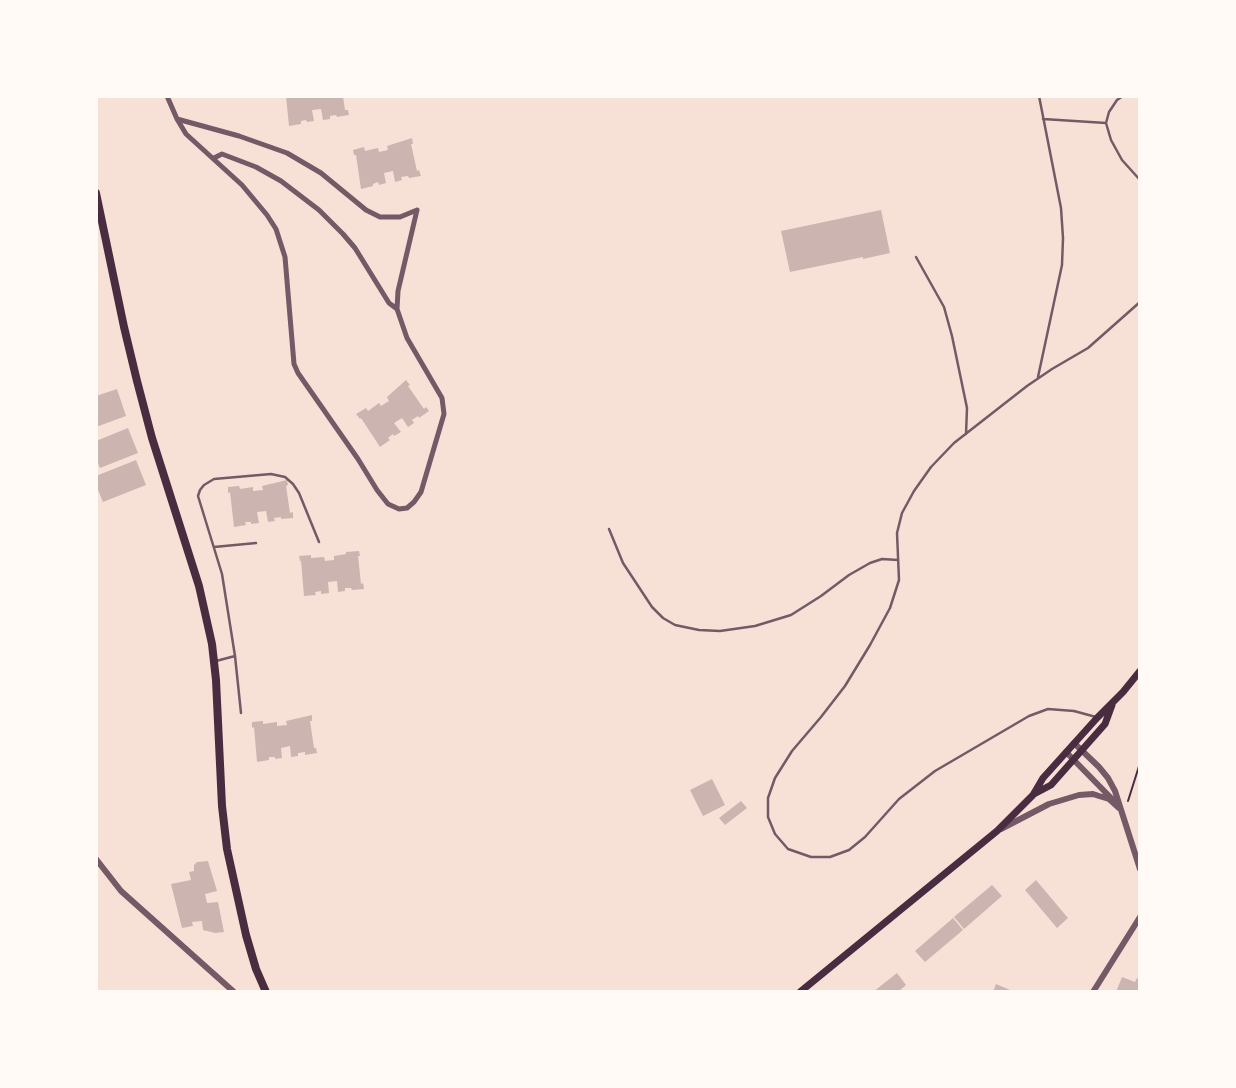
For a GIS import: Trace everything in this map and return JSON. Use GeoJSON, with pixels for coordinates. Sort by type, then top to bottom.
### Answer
{"type":"FeatureCollection","features":[{"type":"Feature","properties":{"kind":"main road"},"geometry":{"type":"LineString","coordinates":[[96,193],[132,362],[152,438],[199,586],[212,644],[222,806],[228,849],[246,935],[256,969],[266,992]]}},
{"type":"Feature","properties":{"kind":"main road"},"geometry":{"type":"LineString","coordinates":[[800,992],[997,831],[1033,794],[1042,778],[1074,743],[1137,678],[1140,671]]}},
{"type":"Feature","properties":{"kind":"main road"},"geometry":{"type":"LineString","coordinates":[[1033,794],[1051,785],[1074,760],[1105,724],[1113,704]]}},
{"type":"Feature","properties":{"kind":"street"},"geometry":{"type":"LineString","coordinates":[[167,96],[177,119],[190,139],[214,158],[242,185],[276,229],[282,242],[285,257],[293,355],[298,373],[388,504],[399,509],[407,508],[421,492],[444,414],[442,398],[407,338],[397,309],[398,290],[417,210],[400,218],[380,217],[366,210],[322,173],[287,153],[239,136],[177,119]]}},
{"type":"Feature","properties":{"kind":"street"},"geometry":{"type":"LineString","coordinates":[[214,158],[222,154],[256,167],[281,181],[319,210],[344,234],[355,248],[391,306],[397,309]]}},
{"type":"Feature","properties":{"kind":"street"},"geometry":{"type":"LineString","coordinates":[[1074,743],[1099,767],[1115,791],[1140,870]]}},
{"type":"Feature","properties":{"kind":"street"},"geometry":{"type":"LineString","coordinates":[[1066,752],[1120,808]]}},
{"type":"Feature","properties":{"kind":"street"},"geometry":{"type":"LineString","coordinates":[[997,831],[1049,804],[1079,795],[1093,794],[1108,799],[1120,808]]}},
{"type":"Feature","properties":{"kind":"street"},"geometry":{"type":"LineString","coordinates":[[96,860],[121,890],[234,992]]}},
{"type":"Feature","properties":{"kind":"street"},"geometry":{"type":"LineString","coordinates":[[1093,992],[1140,917]]}},
{"type":"Feature","properties":{"kind":"lane"},"geometry":{"type":"LineString","coordinates":[[1038,378],[1062,265],[1063,238],[1061,208],[1039,96]]}},
{"type":"Feature","properties":{"kind":"lane"},"geometry":{"type":"LineString","coordinates":[[1123,96],[1117,100],[1109,112],[1106,123],[1111,140],[1122,160],[1140,180]]}},
{"type":"Feature","properties":{"kind":"lane"},"geometry":{"type":"LineString","coordinates":[[1043,119],[1106,123]]}},
{"type":"Feature","properties":{"kind":"lane"},"geometry":{"type":"LineString","coordinates":[[916,257],[944,307],[967,408],[966,434]]}},
{"type":"Feature","properties":{"kind":"lane"},"geometry":{"type":"LineString","coordinates":[[1097,718],[1074,711],[1048,709],[1029,716],[935,771],[899,799],[865,837],[849,850],[830,857],[811,857],[788,849],[775,834],[768,817],[768,798],[775,778],[792,751],[845,686],[890,608],[899,580],[897,533],[902,513],[914,491],[931,467],[954,443],[1038,378],[1088,348],[1140,302]]}},
{"type":"Feature","properties":{"kind":"lane"},"geometry":{"type":"LineString","coordinates":[[241,714],[235,656],[222,574],[198,496],[204,485],[214,479],[271,474],[284,477],[296,488],[319,542]]}},
{"type":"Feature","properties":{"kind":"lane"},"geometry":{"type":"LineString","coordinates":[[608,529],[623,563],[652,607],[663,618],[675,625],[699,630],[720,631],[755,626],[791,615],[849,575],[870,563],[882,559],[898,560]]}},
{"type":"Feature","properties":{"kind":"lane"},"geometry":{"type":"LineString","coordinates":[[214,546],[256,544]]}},
{"type":"Feature","properties":{"kind":"lane"},"geometry":{"type":"LineString","coordinates":[[214,661],[235,656]]}},
{"type":"Feature","properties":{"kind":"path"},"geometry":{"type":"LineString","coordinates":[[1123,818],[1140,763]]}},
{"type":"Feature","properties":{"kind":"building"},"geometry":{"type":"Polygon","coordinates":[[[286,96],[343,96],[345,110],[348,110],[349,115],[330,116],[330,119],[323,120],[321,109],[312,110],[314,121],[301,121],[301,124],[289,126],[286,96]]]}},
{"type":"Feature","properties":{"kind":"building"},"geometry":{"type":"Polygon","coordinates":[[[412,138],[413,144],[411,144],[417,171],[419,170],[421,176],[401,177],[402,180],[395,182],[393,171],[384,173],[386,183],[379,185],[378,182],[373,184],[373,186],[361,189],[356,155],[354,155],[353,150],[364,147],[365,151],[378,148],[379,152],[388,150],[387,146],[412,138]]]}},
{"type":"Feature","properties":{"kind":"building"},"geometry":{"type":"Polygon","coordinates":[[[881,210],[890,253],[790,272],[781,231],[881,210]]]}},
{"type":"Feature","properties":{"kind":"building"},"geometry":{"type":"Polygon","coordinates":[[[406,380],[424,409],[426,407],[429,411],[419,418],[418,416],[412,420],[414,423],[408,427],[402,418],[394,423],[401,432],[394,436],[393,434],[388,438],[390,440],[380,447],[361,418],[356,414],[366,408],[368,411],[379,403],[381,406],[389,401],[387,397],[406,380]]]}},
{"type":"Feature","properties":{"kind":"building"},"geometry":{"type":"Polygon","coordinates":[[[117,389],[126,416],[96,427],[96,396],[117,389]]]}},
{"type":"Feature","properties":{"kind":"building"},"geometry":{"type":"Polygon","coordinates":[[[128,428],[138,453],[100,468],[96,459],[96,441],[128,428]]]}},
{"type":"Feature","properties":{"kind":"building"},"geometry":{"type":"Polygon","coordinates":[[[136,460],[146,485],[103,502],[96,485],[96,476],[136,460]]]}},
{"type":"Feature","properties":{"kind":"building"},"geometry":{"type":"Polygon","coordinates":[[[287,480],[288,485],[286,486],[290,513],[293,512],[293,518],[274,518],[275,521],[268,522],[266,511],[257,512],[259,523],[251,524],[251,522],[245,522],[246,525],[234,527],[228,487],[239,486],[240,489],[253,487],[253,491],[263,490],[262,486],[287,480]]]}},
{"type":"Feature","properties":{"kind":"building"},"geometry":{"type":"Polygon","coordinates":[[[359,551],[361,584],[363,583],[364,589],[352,590],[351,588],[345,588],[345,591],[338,592],[337,581],[328,582],[329,593],[321,594],[321,591],[315,592],[316,595],[304,596],[299,556],[311,555],[311,558],[324,557],[325,561],[334,560],[334,556],[346,554],[346,552],[359,551]]]}},
{"type":"Feature","properties":{"kind":"building"},"geometry":{"type":"Polygon","coordinates":[[[312,715],[312,721],[310,721],[314,748],[316,748],[317,753],[305,755],[305,752],[298,753],[298,756],[291,757],[290,746],[281,748],[282,758],[275,759],[275,757],[269,757],[269,760],[257,762],[252,722],[263,721],[263,724],[277,722],[277,726],[287,725],[286,721],[312,715]]]}},
{"type":"Feature","properties":{"kind":"building"},"geometry":{"type":"Polygon","coordinates":[[[712,779],[725,805],[703,816],[690,790],[712,779]]]}},
{"type":"Feature","properties":{"kind":"building"},"geometry":{"type":"Polygon","coordinates":[[[741,801],[747,808],[725,825],[719,818],[741,801]]]}},
{"type":"Feature","properties":{"kind":"building"},"geometry":{"type":"Polygon","coordinates":[[[208,861],[217,891],[205,894],[207,903],[218,902],[224,932],[215,933],[203,930],[202,921],[192,922],[193,926],[182,928],[171,884],[191,880],[189,872],[194,871],[194,865],[197,862],[208,861]]]}},
{"type":"Feature","properties":{"kind":"building"},"geometry":{"type":"Polygon","coordinates":[[[1036,880],[1068,918],[1057,928],[1025,890],[1036,880]]]}},
{"type":"Feature","properties":{"kind":"building"},"geometry":{"type":"Polygon","coordinates":[[[992,885],[1002,896],[964,929],[954,917],[992,885]]]}},
{"type":"Feature","properties":{"kind":"building"},"geometry":{"type":"Polygon","coordinates":[[[953,918],[963,930],[925,962],[915,951],[953,918]]]}},
{"type":"Feature","properties":{"kind":"building"},"geometry":{"type":"Polygon","coordinates":[[[897,973],[906,985],[898,992],[873,992],[897,973]]]}},
{"type":"Feature","properties":{"kind":"building"},"geometry":{"type":"Polygon","coordinates":[[[1122,977],[1135,982],[1137,978],[1140,980],[1140,992],[1116,992],[1122,977]]]}},
{"type":"Feature","properties":{"kind":"building"},"geometry":{"type":"Polygon","coordinates":[[[996,984],[1010,990],[1009,992],[993,992],[996,984]]]}}]}
